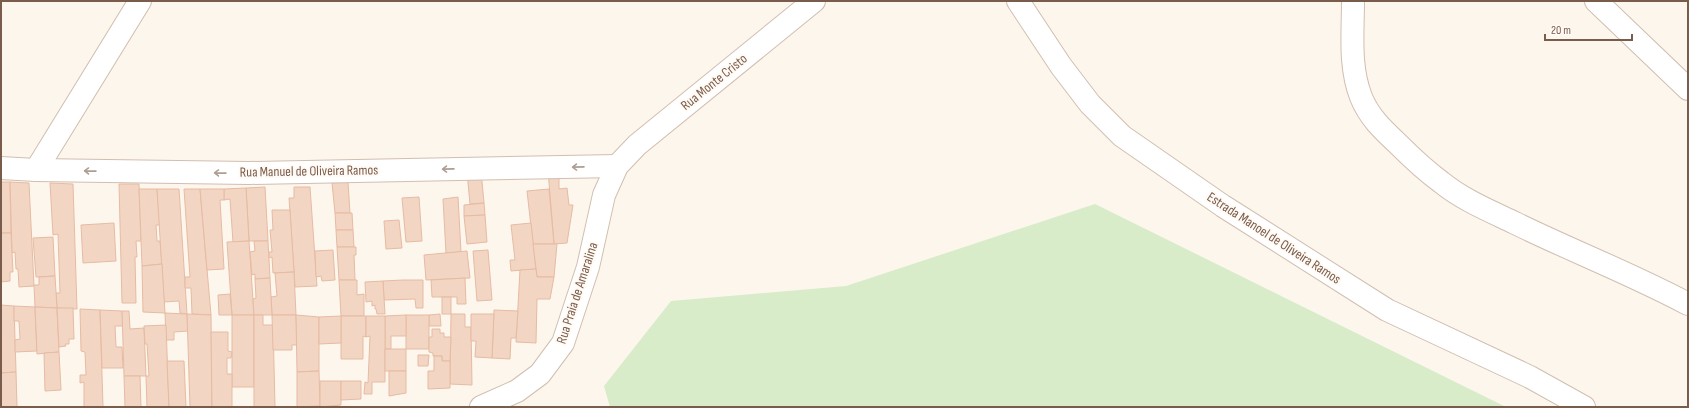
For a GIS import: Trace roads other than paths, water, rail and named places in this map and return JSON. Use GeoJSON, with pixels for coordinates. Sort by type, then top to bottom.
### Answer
{"type":"FeatureCollection","features":[{"type":"Feature","properties":{"kind":"street"},"geometry":{"type":"LineString","coordinates":[[36,170],[140,1]]}},
{"type":"Feature","properties":{"kind":"street","name":"Rua Monte Cristo"},"geometry":{"type":"LineString","coordinates":[[617,166],[637,145],[814,1]]}},
{"type":"Feature","properties":{"kind":"street","name":"Estrada Manoel de Oliveira Ramos"},"geometry":{"type":"LineString","coordinates":[[1018,1],[1061,66],[1090,104],[1122,136],[1223,206],[1387,310],[1530,377],[1584,407]]}},
{"type":"Feature","properties":{"kind":"street"},"geometry":{"type":"LineString","coordinates":[[1352,1],[1352,46],[1354,74],[1361,98],[1373,120],[1406,152],[1442,183],[1479,206],[1688,304]]}},
{"type":"Feature","properties":{"kind":"street"},"geometry":{"type":"LineString","coordinates":[[1596,1],[1688,89]]}},
{"type":"Feature","properties":{"kind":"street","name":"Rua Manuel de Oliveira Ramos"},"geometry":{"type":"LineString","coordinates":[[1,168],[36,170],[249,173],[617,166]]}},
{"type":"Feature","properties":{"kind":"street","name":"Rua Praia de Amaralina"},"geometry":{"type":"LineString","coordinates":[[481,407],[518,391],[540,374],[563,343],[588,267],[604,196],[617,166]]}}]}
